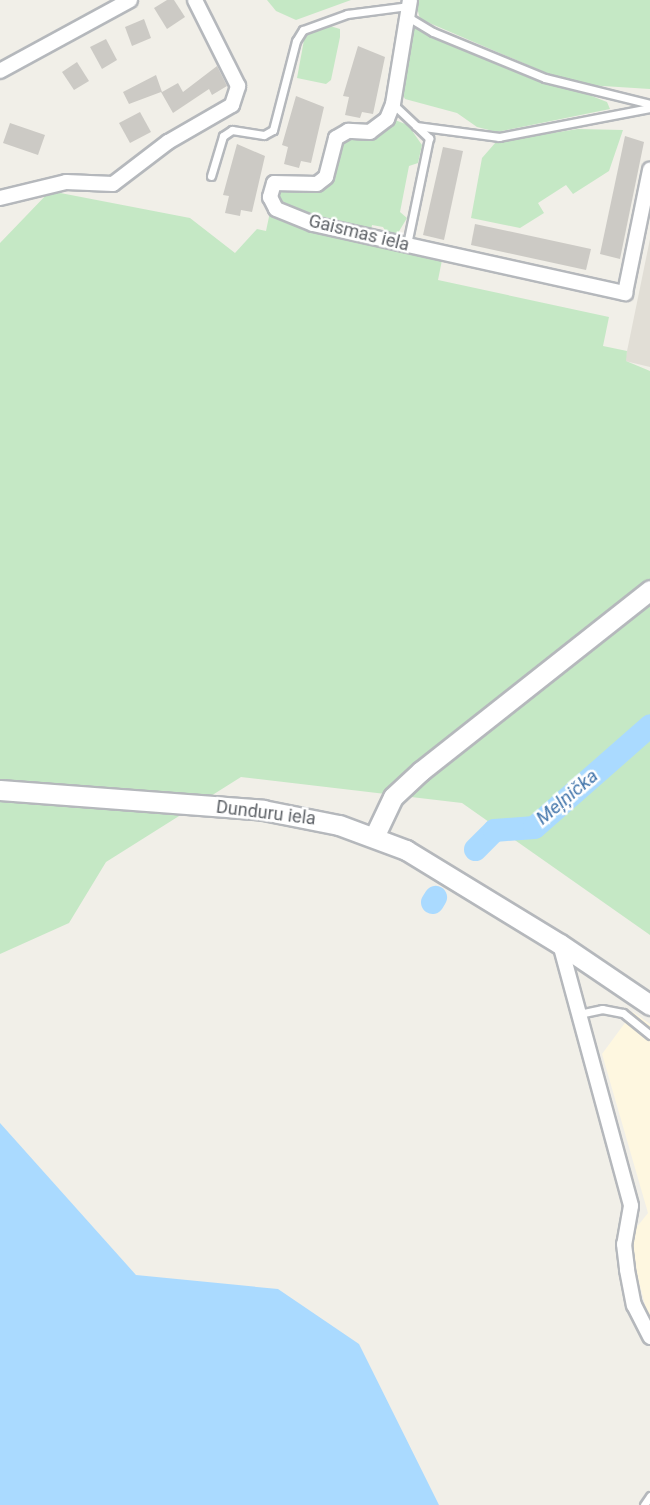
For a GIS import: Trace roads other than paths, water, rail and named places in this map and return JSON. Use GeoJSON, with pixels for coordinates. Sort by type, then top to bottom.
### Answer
{"type":"FeatureCollection","features":[{"type":"Feature","properties":{"kind":"street"},"geometry":{"type":"LineString","coordinates":[[0,71],[130,0]]}},
{"type":"Feature","properties":{"kind":"street"},"geometry":{"type":"LineString","coordinates":[[0,198],[66,182],[113,184],[167,142],[232,105],[239,86],[195,0]]}},
{"type":"Feature","properties":{"kind":"street"},"geometry":{"type":"LineString","coordinates":[[393,104],[409,8]]}},
{"type":"Feature","properties":{"kind":"street","name":"Gaismas iela"},"geometry":{"type":"LineString","coordinates":[[393,104],[380,128],[348,131],[336,138],[326,177],[317,184],[281,180],[274,183],[270,197],[276,209],[313,224],[625,293],[645,219],[650,170]]}},
{"type":"Feature","properties":{"kind":"street"},"geometry":{"type":"LineString","coordinates":[[374,837],[393,797],[421,771],[650,590]]}},
{"type":"Feature","properties":{"kind":"street","name":"Dunduru iela"},"geometry":{"type":"LineString","coordinates":[[0,790],[263,810],[305,816],[374,837],[406,850],[560,944],[650,1005]]}},
{"type":"Feature","properties":{"kind":"street"},"geometry":{"type":"LineString","coordinates":[[560,944],[631,1206],[624,1244],[626,1270],[634,1305],[650,1337]]}},
{"type":"Feature","properties":{"kind":"lane"},"geometry":{"type":"LineString","coordinates":[[211,176],[223,136],[232,130],[264,135],[273,130],[296,41],[303,30],[347,14],[409,8],[433,32],[545,78],[650,106]]}},
{"type":"Feature","properties":{"kind":"lane"},"geometry":{"type":"LineString","coordinates":[[393,104],[429,138],[407,245]]}},
{"type":"Feature","properties":{"kind":"lane"},"geometry":{"type":"LineString","coordinates":[[416,126],[499,137],[650,106]]}},
{"type":"Feature","properties":{"kind":"lane"},"geometry":{"type":"LineString","coordinates":[[579,1014],[602,1009],[623,1013],[650,1035]]}},
{"type":"Feature","properties":{"kind":"lane"},"geometry":{"type":"LineString","coordinates":[[644,1505],[650,1496]]}},
{"type":"Feature","properties":{"kind":"water"},"geometry":{"type":"Polygon","coordinates":[[[0,1123],[136,1275],[278,1289],[359,1344],[439,1505],[0,1505],[0,1123]]]}},
{"type":"Feature","properties":{"kind":"waterway","name":"Meļņička"},"geometry":{"type":"LineString","coordinates":[[475,849],[494,830],[534,827],[650,725]]}},
{"type":"Feature","properties":{"kind":"waterway","name":"Meļņička"},"geometry":{"type":"LineString","coordinates":[[432,902],[435,897]]}}]}
